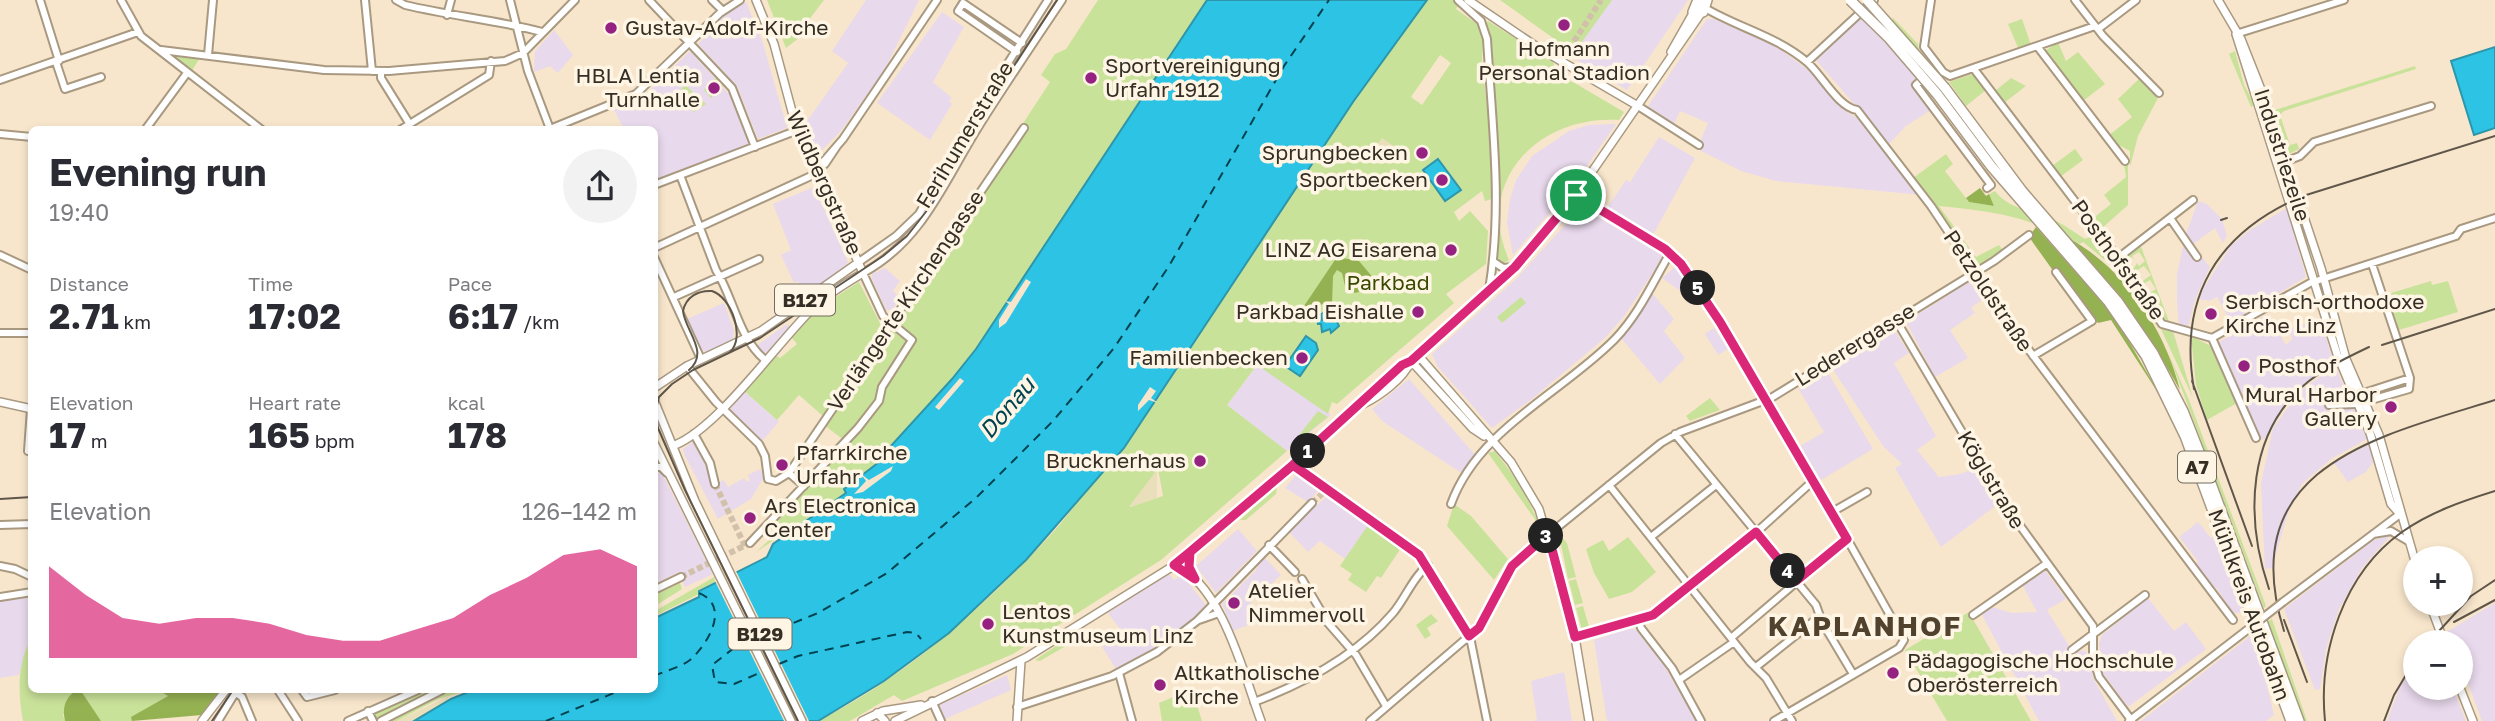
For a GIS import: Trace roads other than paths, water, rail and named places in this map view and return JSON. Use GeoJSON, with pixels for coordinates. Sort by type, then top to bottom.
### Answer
{"type":"FeatureCollection","features":[{"type":"Feature","properties":{"kind":"highway","name":"A7"},"geometry":{"type":"LineString","coordinates":[[1850,0],[1941,91]]}},
{"type":"Feature","properties":{"kind":"highway","name":"A7"},"geometry":{"type":"LineString","coordinates":[[1867,0],[2019,193]]}},
{"type":"Feature","properties":{"kind":"highway","name":"Mühlkreis Autobahn"},"geometry":{"type":"LineString","coordinates":[[2019,193],[2121,318],[2162,385],[2197,465],[2291,721]]}},
{"type":"Feature","properties":{"kind":"highway","name":"Mühlkreis Autobahn"},"geometry":{"type":"LineString","coordinates":[[2019,193],[2076,251],[2138,330],[2172,390],[2203,462],[2299,721]]}},
{"type":"Feature","properties":{"kind":"main road","name":"Wildbergstraße"},"geometry":{"type":"LineString","coordinates":[[756,0],[771,36],[798,130],[818,168],[863,273]]}},
{"type":"Feature","properties":{"kind":"main road","name":"Industriezeile"},"geometry":{"type":"LineString","coordinates":[[2218,0],[2236,34],[2237,46],[2270,127],[2324,279],[2391,504],[2400,514],[2410,546]]}},
{"type":"Feature","properties":{"kind":"main road"},"geometry":{"type":"LineString","coordinates":[[1462,1],[1636,108]]}},
{"type":"Feature","properties":{"kind":"main road"},"geometry":{"type":"LineString","coordinates":[[895,721],[1021,660],[1174,565],[1293,465],[1402,365],[1418,355],[1515,267],[1576,195],[1703,5]]}},
{"type":"Feature","properties":{"kind":"main road","name":"Industriezeile"},"geometry":{"type":"LineString","coordinates":[[2282,163],[2315,281],[2360,399]]}},
{"type":"Feature","properties":{"kind":"main road","name":"Ferihumerstraße"},"geometry":{"type":"LineString","coordinates":[[658,385],[687,366],[747,339],[859,262]]}},
{"type":"Feature","properties":{"kind":"main road","name":"Ferihumerstraße"},"geometry":{"type":"LineString","coordinates":[[797,326],[812,309],[863,273]]}},
{"type":"Feature","properties":{"kind":"main road","name":"B127"},"geometry":{"type":"LineString","coordinates":[[675,445],[694,434],[722,408],[797,326]]}},
{"type":"Feature","properties":{"kind":"main road"},"geometry":{"type":"LineString","coordinates":[[1418,355],[1524,480],[1548,534],[1575,637],[1589,721]]}},
{"type":"Feature","properties":{"kind":"main road"},"geometry":{"type":"LineString","coordinates":[[1411,361],[1472,428],[1490,440]]}},
{"type":"Feature","properties":{"kind":"main road"},"geometry":{"type":"LineString","coordinates":[[0,401],[28,408]]}},
{"type":"Feature","properties":{"kind":"main road","name":"B129"},"geometry":{"type":"LineString","coordinates":[[658,409],[675,445],[687,483],[803,721]]}},
{"type":"Feature","properties":{"kind":"main road","name":"B129"},"geometry":{"type":"LineString","coordinates":[[658,451],[791,721]]}},
{"type":"Feature","properties":{"kind":"main road"},"geometry":{"type":"LineString","coordinates":[[1190,552],[1189,567],[1219,612],[1261,721]]}},
{"type":"Feature","properties":{"kind":"main road"},"geometry":{"type":"LineString","coordinates":[[1174,565],[1195,579]]}},
{"type":"Feature","properties":{"kind":"main road"},"geometry":{"type":"LineString","coordinates":[[1017,721],[1021,660]]}},
{"type":"Feature","properties":{"kind":"main road"},"geometry":{"type":"LineString","coordinates":[[1003,670],[1015,675],[1018,684]]}},
{"type":"Feature","properties":{"kind":"main road"},"geometry":{"type":"LineString","coordinates":[[202,721],[224,693]]}},
{"type":"Feature","properties":{"kind":"main road"},"geometry":{"type":"LineString","coordinates":[[2465,700],[2473,721]]}},
{"type":"Feature","properties":{"kind":"main road"},"geometry":{"type":"LineString","coordinates":[[862,721],[877,713],[928,703]]}},
{"type":"Feature","properties":{"kind":"main road"},"geometry":{"type":"LineString","coordinates":[[892,709],[909,713]]}},
{"type":"Feature","properties":{"kind":"main road"},"geometry":{"type":"LineString","coordinates":[[877,713],[885,721]]}},
{"type":"Feature","properties":{"kind":"street"},"geometry":{"type":"LineString","coordinates":[[40,0],[65,89],[101,77]]}},
{"type":"Feature","properties":{"kind":"street"},"geometry":{"type":"LineString","coordinates":[[121,0],[138,32],[257,126]]}},
{"type":"Feature","properties":{"kind":"street"},"geometry":{"type":"LineString","coordinates":[[208,55],[213,0]]}},
{"type":"Feature","properties":{"kind":"street"},"geometry":{"type":"LineString","coordinates":[[365,0],[372,71]]}},
{"type":"Feature","properties":{"kind":"street"},"geometry":{"type":"LineString","coordinates":[[396,0],[405,5],[447,15],[516,25],[542,33]]}},
{"type":"Feature","properties":{"kind":"street"},"geometry":{"type":"LineString","coordinates":[[447,15],[451,0]]}},
{"type":"Feature","properties":{"kind":"street"},"geometry":{"type":"LineString","coordinates":[[510,0],[523,53],[550,126]]}},
{"type":"Feature","properties":{"kind":"street"},"geometry":{"type":"LineString","coordinates":[[161,50],[299,68],[372,71],[505,61],[523,53],[575,0]]}},
{"type":"Feature","properties":{"kind":"street"},"geometry":{"type":"LineString","coordinates":[[649,0],[732,88],[755,147]]}},
{"type":"Feature","properties":{"kind":"street"},"geometry":{"type":"LineString","coordinates":[[712,0],[723,11]]}},
{"type":"Feature","properties":{"kind":"street"},"geometry":{"type":"LineString","coordinates":[[561,126],[628,99],[643,89],[723,11],[740,0]]}},
{"type":"Feature","properties":{"kind":"street"},"geometry":{"type":"LineString","coordinates":[[658,246],[801,182],[818,168],[838,144],[937,0]]}},
{"type":"Feature","properties":{"kind":"street","name":"Ferihumerstraße"},"geometry":{"type":"LineString","coordinates":[[859,262],[896,236],[919,214],[1048,0]]}},
{"type":"Feature","properties":{"kind":"street","name":"Ferihumerstraße"},"geometry":{"type":"LineString","coordinates":[[863,273],[899,249],[926,218],[1062,0]]}},
{"type":"Feature","properties":{"kind":"street"},"geometry":{"type":"LineString","coordinates":[[1807,62],[1874,0]]}},
{"type":"Feature","properties":{"kind":"street"},"geometry":{"type":"LineString","coordinates":[[1931,0],[1924,47],[1950,76],[2097,27],[2136,0]]}},
{"type":"Feature","properties":{"kind":"street"},"geometry":{"type":"LineString","coordinates":[[2075,0],[2159,93]]}},
{"type":"Feature","properties":{"kind":"street"},"geometry":{"type":"LineString","coordinates":[[2236,34],[2344,0]]}},
{"type":"Feature","properties":{"kind":"street"},"geometry":{"type":"LineString","coordinates":[[1462,1],[1481,22],[1487,39],[1497,148],[1494,261],[1489,292]]}},
{"type":"Feature","properties":{"kind":"street"},"geometry":{"type":"LineString","coordinates":[[1024,57],[958,13],[963,3],[1030,48]]}},
{"type":"Feature","properties":{"kind":"street","name":"Petzoldstraße"},"geometry":{"type":"LineString","coordinates":[[1703,5],[1773,39],[1807,62],[1849,108],[1857,110],[1931,206],[1973,272],[2033,356],[2234,620]]}},
{"type":"Feature","properties":{"kind":"street"},"geometry":{"type":"LineString","coordinates":[[996,38],[1002,29]]}},
{"type":"Feature","properties":{"kind":"street"},"geometry":{"type":"LineString","coordinates":[[0,80],[138,32]]}},
{"type":"Feature","properties":{"kind":"street"},"geometry":{"type":"LineString","coordinates":[[2037,46],[2125,161]]}},
{"type":"Feature","properties":{"kind":"street"},"geometry":{"type":"LineString","coordinates":[[1561,61],[1569,49]]}},
{"type":"Feature","properties":{"kind":"street"},"geometry":{"type":"LineString","coordinates":[[405,126],[489,75],[491,61]]}},
{"type":"Feature","properties":{"kind":"street"},"geometry":{"type":"LineString","coordinates":[[1937,64],[1916,85],[1991,185],[1987,188]]}},
{"type":"Feature","properties":{"kind":"street","name":"Posthofstraße"},"geometry":{"type":"LineString","coordinates":[[1974,69],[2118,258],[2162,324],[2212,338]]}},
{"type":"Feature","properties":{"kind":"street"},"geometry":{"type":"LineString","coordinates":[[381,71],[381,78],[409,123]]}},
{"type":"Feature","properties":{"kind":"street"},"geometry":{"type":"LineString","coordinates":[[148,126],[187,73]]}},
{"type":"Feature","properties":{"kind":"street"},"geometry":{"type":"LineString","coordinates":[[2282,163],[2300,156],[2315,142],[2431,106]]}},
{"type":"Feature","properties":{"kind":"street"},"geometry":{"type":"LineString","coordinates":[[1636,108],[1699,145]]}},
{"type":"Feature","properties":{"kind":"street","name":"Verlängerte Kirchengasse"},"geometry":{"type":"LineString","coordinates":[[789,473],[1024,128]]}},
{"type":"Feature","properties":{"kind":"street"},"geometry":{"type":"LineString","coordinates":[[658,183],[798,130]]}},
{"type":"Feature","properties":{"kind":"street"},"geometry":{"type":"LineString","coordinates":[[0,134],[28,137]]}},
{"type":"Feature","properties":{"kind":"street"},"geometry":{"type":"LineString","coordinates":[[680,175],[747,339],[765,360]]}},
{"type":"Feature","properties":{"kind":"street"},"geometry":{"type":"LineString","coordinates":[[1576,195],[1670,253],[1710,307],[1814,480],[1904,643],[1774,721]]}},
{"type":"Feature","properties":{"kind":"street"},"geometry":{"type":"LineString","coordinates":[[2118,258],[2193,200]]}},
{"type":"Feature","properties":{"kind":"street"},"geometry":{"type":"LineString","coordinates":[[2170,218],[2197,257]]}},
{"type":"Feature","properties":{"kind":"street"},"geometry":{"type":"LineString","coordinates":[[2256,438],[2212,338],[2315,281],[2456,236],[2461,229],[2495,218]]}},
{"type":"Feature","properties":{"kind":"street","name":"Lederergasse"},"geometry":{"type":"LineString","coordinates":[[1370,721],[1479,628],[1512,566],[1548,534],[1675,434],[1766,401],[2029,235]]}},
{"type":"Feature","properties":{"kind":"street"},"geometry":{"type":"LineString","coordinates":[[1451,504],[1461,480],[1490,440],[1617,337],[1635,314],[1670,253]]}},
{"type":"Feature","properties":{"kind":"street"},"geometry":{"type":"LineString","coordinates":[[0,255],[28,268]]}},
{"type":"Feature","properties":{"kind":"street"},"geometry":{"type":"LineString","coordinates":[[674,297],[759,260]]}},
{"type":"Feature","properties":{"kind":"street"},"geometry":{"type":"LineString","coordinates":[[1494,261],[1503,268],[1515,267]]}},
{"type":"Feature","properties":{"kind":"street"},"geometry":{"type":"LineString","coordinates":[[2360,399],[2409,389],[2410,378],[2372,264]]}},
{"type":"Feature","properties":{"kind":"street"},"geometry":{"type":"LineString","coordinates":[[658,265],[701,359]]}},
{"type":"Feature","properties":{"kind":"street"},"geometry":{"type":"LineString","coordinates":[[2033,356],[2090,324],[2087,311],[2056,272]]}},
{"type":"Feature","properties":{"kind":"street","name":"Wildbergstraße"},"geometry":{"type":"LineString","coordinates":[[863,273],[889,323]]}},
{"type":"Feature","properties":{"kind":"street"},"geometry":{"type":"LineString","coordinates":[[786,314],[797,326]]}},
{"type":"Feature","properties":{"kind":"street","name":"Köglstraße"},"geometry":{"type":"LineString","coordinates":[[1896,320],[2004,505],[2092,626],[2093,635]]}},
{"type":"Feature","properties":{"kind":"street"},"geometry":{"type":"LineString","coordinates":[[750,543],[874,408],[882,387],[912,340],[889,323]]}},
{"type":"Feature","properties":{"kind":"street"},"geometry":{"type":"LineString","coordinates":[[0,333],[28,333]]}},
{"type":"Feature","properties":{"kind":"street"},"geometry":{"type":"LineString","coordinates":[[687,366],[722,408],[759,444],[765,456],[765,475],[776,481],[789,473],[804,486]]}},
{"type":"Feature","properties":{"kind":"street"},"geometry":{"type":"LineString","coordinates":[[2329,405],[2343,405],[2410,378]]}},
{"type":"Feature","properties":{"kind":"street"},"geometry":{"type":"LineString","coordinates":[[2386,386],[2389,394]]}},
{"type":"Feature","properties":{"kind":"street"},"geometry":{"type":"LineString","coordinates":[[694,434],[710,463],[715,484]]}},
{"type":"Feature","properties":{"kind":"street"},"geometry":{"type":"LineString","coordinates":[[1675,434],[1816,605],[1853,674]]}},
{"type":"Feature","properties":{"kind":"street"},"geometry":{"type":"LineString","coordinates":[[1293,465],[1324,491],[1415,551],[1428,565],[1469,636],[1487,721]]}},
{"type":"Feature","properties":{"kind":"street"},"geometry":{"type":"LineString","coordinates":[[658,466],[673,480]]}},
{"type":"Feature","properties":{"kind":"street"},"geometry":{"type":"LineString","coordinates":[[1575,637],[1653,615],[1756,532],[1814,480]]}},
{"type":"Feature","properties":{"kind":"street"},"geometry":{"type":"LineString","coordinates":[[1609,485],[1732,640],[1766,677],[1792,721]]}},
{"type":"Feature","properties":{"kind":"street"},"geometry":{"type":"LineString","coordinates":[[1651,537],[1716,485]]}},
{"type":"Feature","properties":{"kind":"street"},"geometry":{"type":"LineString","coordinates":[[1832,512],[1867,492]]}},
{"type":"Feature","properties":{"kind":"street"},"geometry":{"type":"LineString","coordinates":[[1017,708],[1039,703],[1119,673],[1157,652],[1197,621],[1312,503]]}},
{"type":"Feature","properties":{"kind":"street"},"geometry":{"type":"LineString","coordinates":[[2093,635],[2093,657],[2099,677],[2131,721],[2400,514]]}},
{"type":"Feature","properties":{"kind":"street"},"geometry":{"type":"LineString","coordinates":[[0,525],[28,524]]}},
{"type":"Feature","properties":{"kind":"street"},"geometry":{"type":"LineString","coordinates":[[2371,534],[2391,531],[2408,541]]}},
{"type":"Feature","properties":{"kind":"street"},"geometry":{"type":"LineString","coordinates":[[1679,680],[1732,640],[1847,539]]}},
{"type":"Feature","properties":{"kind":"street"},"geometry":{"type":"LineString","coordinates":[[1269,545],[1295,572]]}},
{"type":"Feature","properties":{"kind":"street"},"geometry":{"type":"LineString","coordinates":[[1973,615],[2046,564]]}},
{"type":"Feature","properties":{"kind":"street"},"geometry":{"type":"LineString","coordinates":[[1254,702],[1287,689],[1352,651],[1392,614],[1428,565]]}},
{"type":"Feature","properties":{"kind":"street"},"geometry":{"type":"LineString","coordinates":[[0,566],[28,575]]}},
{"type":"Feature","properties":{"kind":"street"},"geometry":{"type":"LineString","coordinates":[[658,588],[681,577]]}},
{"type":"Feature","properties":{"kind":"street"},"geometry":{"type":"LineString","coordinates":[[1301,579],[1328,623],[1352,651],[1386,706]]}},
{"type":"Feature","properties":{"kind":"street"},"geometry":{"type":"LineString","coordinates":[[0,597],[28,593]]}},
{"type":"Feature","properties":{"kind":"street"},"geometry":{"type":"LineString","coordinates":[[2072,650],[2145,595]]}},
{"type":"Feature","properties":{"kind":"street"},"geometry":{"type":"LineString","coordinates":[[1197,621],[1219,612]]}},
{"type":"Feature","properties":{"kind":"street"},"geometry":{"type":"LineString","coordinates":[[1756,667],[1820,616]]}},
{"type":"Feature","properties":{"kind":"street"},"geometry":{"type":"LineString","coordinates":[[1639,621],[1679,680],[1701,721]]}},
{"type":"Feature","properties":{"kind":"street"},"geometry":{"type":"LineString","coordinates":[[1119,673],[1132,721]]}},
{"type":"Feature","properties":{"kind":"street"},"geometry":{"type":"LineString","coordinates":[[218,721],[236,693]]}},
{"type":"Feature","properties":{"kind":"street"},"geometry":{"type":"LineString","coordinates":[[239,693],[253,721]]}},
{"type":"Feature","properties":{"kind":"street"},"geometry":{"type":"LineString","coordinates":[[280,693],[298,721]]}},
{"type":"Feature","properties":{"kind":"street"},"geometry":{"type":"LineString","coordinates":[[304,693],[307,697],[323,693]]}},
{"type":"Feature","properties":{"kind":"street"},"geometry":{"type":"LineString","coordinates":[[348,721],[411,693]]}},
{"type":"Feature","properties":{"kind":"street"},"geometry":{"type":"LineString","coordinates":[[381,721],[430,693]]}},
{"type":"Feature","properties":{"kind":"street"},"geometry":{"type":"LineString","coordinates":[[928,703],[940,721]]}},
{"type":"Feature","properties":{"kind":"street"},"geometry":{"type":"LineString","coordinates":[[368,711],[373,721]]}},
{"type":"Feature","properties":{"kind":"water","name":"Donau"},"geometry":{"type":"Polygon","coordinates":[[[1207,0],[1427,0],[1353,102],[1124,448],[1026,560],[949,633],[884,681],[818,721],[414,721],[466,693],[658,693],[658,617],[699,597],[699,591],[767,557],[773,544],[846,493],[844,489],[892,452],[889,448],[976,349],[1207,0]]]}},
{"type":"Feature","properties":{"kind":"water"},"geometry":{"type":"Polygon","coordinates":[[[2495,47],[2495,128],[2474,135],[2451,61],[2495,47]]]}},
{"type":"Feature","properties":{"kind":"water","name":"Sportbecken"},"geometry":{"type":"Polygon","coordinates":[[[1438,159],[1461,190],[1445,201],[1423,170],[1438,159]]]}},
{"type":"Feature","properties":{"kind":"water"},"geometry":{"type":"Polygon","coordinates":[[[1326,311],[1333,313],[1339,326],[1331,333],[1330,329],[1322,332],[1321,324],[1318,324],[1317,319],[1323,320],[1320,315],[1326,311]]]}},
{"type":"Feature","properties":{"kind":"water","name":"Familienbecken"},"geometry":{"type":"Polygon","coordinates":[[[1306,336],[1316,343],[1318,350],[1300,376],[1285,366],[1306,336]]]}},
{"type":"Feature","properties":{"kind":"tunnel"},"geometry":{"type":"LineString","coordinates":[[1569,49],[1601,0]]}},
{"type":"Feature","properties":{"kind":"tunnel"},"geometry":{"type":"LineString","coordinates":[[715,484],[745,546]]}},
{"type":"Feature","properties":{"kind":"tunnel"},"geometry":{"type":"LineString","coordinates":[[1312,503],[1323,493]]}},
{"type":"Feature","properties":{"kind":"tunnel"},"geometry":{"type":"LineString","coordinates":[[681,577],[750,543]]}},
{"type":"Feature","properties":{"kind":"tram line"},"geometry":{"type":"LineString","coordinates":[[658,401],[672,384],[693,370],[760,338],[883,256],[907,236],[932,204],[980,118],[1057,0]]}},
{"type":"Feature","properties":{"kind":"tram line"},"geometry":{"type":"LineString","coordinates":[[689,370],[695,363],[697,349],[683,311],[690,298],[697,293],[712,291],[719,295],[730,309],[737,337],[730,352]]}},
{"type":"Feature","properties":{"kind":"tram line"},"geometry":{"type":"LineString","coordinates":[[658,428],[685,490],[798,721]]}},
{"type":"Feature","properties":{"kind":"tram line"},"geometry":{"type":"LineString","coordinates":[[0,499],[28,497]]}},
{"type":"Feature","properties":{"kind":"railway"},"geometry":{"type":"LineString","coordinates":[[2194,389],[2192,326],[2199,297],[2210,272],[2226,249],[2247,229],[2273,211],[2303,196],[2495,136]]}},
{"type":"Feature","properties":{"kind":"railway"},"geometry":{"type":"LineString","coordinates":[[2221,220],[2227,218]]}},
{"type":"Feature","properties":{"kind":"railway"},"geometry":{"type":"LineString","coordinates":[[2382,345],[2495,309]]}},
{"type":"Feature","properties":{"kind":"railway"},"geometry":{"type":"LineString","coordinates":[[2269,589],[2261,562],[2254,505],[2256,477],[2262,451],[2273,425],[2288,402],[2309,381],[2369,347]]}},
{"type":"Feature","properties":{"kind":"railway"},"geometry":{"type":"LineString","coordinates":[[2192,381],[2252,546]]}},
{"type":"Feature","properties":{"kind":"railway"},"geometry":{"type":"LineString","coordinates":[[2284,631],[2274,576],[2279,531],[2297,496],[2326,468],[2362,446],[2495,400]]}},
{"type":"Feature","properties":{"kind":"railway"},"geometry":{"type":"LineString","coordinates":[[2325,721],[2326,668],[2331,642],[2350,592],[2365,569],[2382,549],[2413,525],[2447,508],[2495,491]]}},
{"type":"Feature","properties":{"kind":"railway"},"geometry":{"type":"LineString","coordinates":[[2440,630],[2471,596],[2495,580]]}},
{"type":"Feature","properties":{"kind":"railway"},"geometry":{"type":"LineString","coordinates":[[2454,622],[2495,600]]}},
{"type":"Feature","properties":{"kind":"railway"},"geometry":{"type":"LineString","coordinates":[[2284,620],[2307,682]]}},
{"type":"Feature","properties":{"kind":"railway"},"geometry":{"type":"LineString","coordinates":[[2384,721],[2403,680]]}},
{"type":"Feature","properties":{"kind":"railway"},"geometry":{"type":"LineString","coordinates":[[212,721],[231,693]]}},
{"type":"Feature","properties":{"kind":"place","name":"Hofmann Personal Stadion"},"geometry":{"type":"Point","coordinates":[1564,25]}},
{"type":"Feature","properties":{"kind":"place","name":"Gustav-Adolf-Kirche"},"geometry":{"type":"Point","coordinates":[611,28]}},
{"type":"Feature","properties":{"kind":"place","name":"Sportvereinigung Urfahr 1912"},"geometry":{"type":"Point","coordinates":[1091,78]}},
{"type":"Feature","properties":{"kind":"place","name":"HBLA Lentia Turnhalle"},"geometry":{"type":"Point","coordinates":[714,88]}},
{"type":"Feature","properties":{"kind":"place","name":"Sprungbecken"},"geometry":{"type":"Point","coordinates":[1422,153]}},
{"type":"Feature","properties":{"kind":"place","name":"Sportbecken"},"geometry":{"type":"Point","coordinates":[1442,180]}},
{"type":"Feature","properties":{"kind":"place","name":"LINZ AG Eisarena"},"geometry":{"type":"Point","coordinates":[1451,250]}},
{"type":"Feature","properties":{"kind":"place","name":"Parkbad Eishalle"},"geometry":{"type":"Point","coordinates":[1418,312]}},
{"type":"Feature","properties":{"kind":"place","name":"Serbisch-orthodoxe Kirche Linz"},"geometry":{"type":"Point","coordinates":[2211,314]}},
{"type":"Feature","properties":{"kind":"place","name":"Familienbecken"},"geometry":{"type":"Point","coordinates":[1302,358]}},
{"type":"Feature","properties":{"kind":"place","name":"Posthof"},"geometry":{"type":"Point","coordinates":[2244,366]}},
{"type":"Feature","properties":{"kind":"place","name":"Mural Harbor Gallery"},"geometry":{"type":"Point","coordinates":[2391,407]}},
{"type":"Feature","properties":{"kind":"place","name":"Brucknerhaus"},"geometry":{"type":"Point","coordinates":[1200,461]}},
{"type":"Feature","properties":{"kind":"place","name":"Pfarrkirche Urfahr"},"geometry":{"type":"Point","coordinates":[782,465]}},
{"type":"Feature","properties":{"kind":"place","name":"Ars Electronica Center"},"geometry":{"type":"Point","coordinates":[750,518]}},
{"type":"Feature","properties":{"kind":"place","name":"Atelier Nimmervoll"},"geometry":{"type":"Point","coordinates":[1234,603]}},
{"type":"Feature","properties":{"kind":"place","name":"Lentos Kunstmuseum Linz"},"geometry":{"type":"Point","coordinates":[988,624]}},
{"type":"Feature","properties":{"kind":"place","name":"Pädagogische Hochschule Oberösterreich"},"geometry":{"type":"Point","coordinates":[1893,673]}},
{"type":"Feature","properties":{"kind":"place","name":"Altkatholische Kirche"},"geometry":{"type":"Point","coordinates":[1160,685]}},
{"type":"Feature","properties":{"kind":"district","name":"KAPLANHOF"},"geometry":{"type":"Point","coordinates":[1865,626]}},
{"type":"Feature","properties":{"kind":"park label","name":"Parkbad"},"geometry":{"type":"Point","coordinates":[1388,283]}}]}
